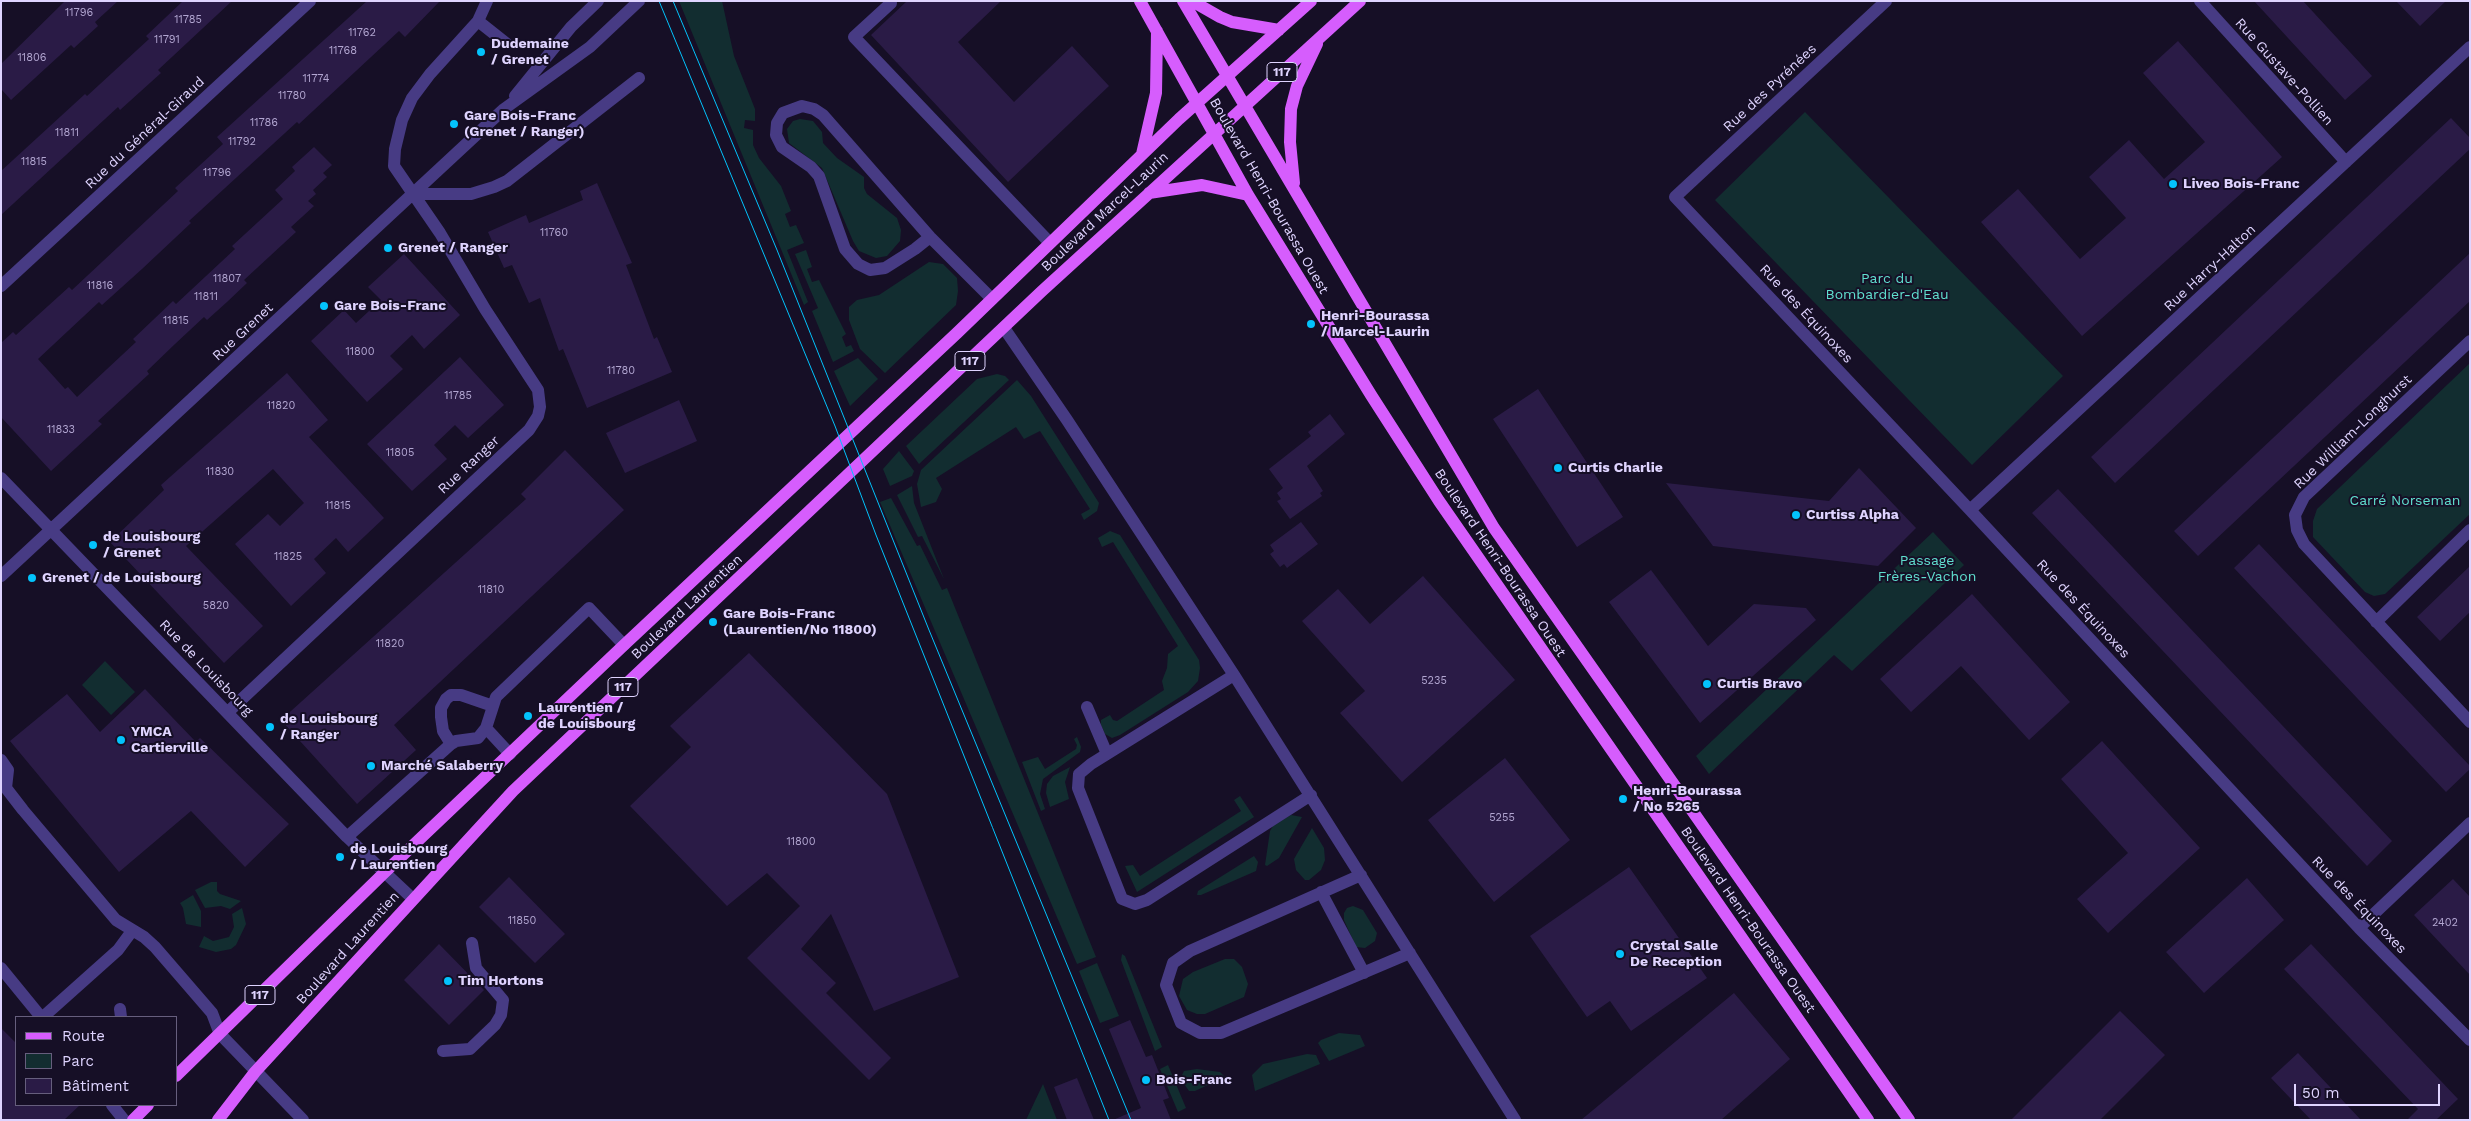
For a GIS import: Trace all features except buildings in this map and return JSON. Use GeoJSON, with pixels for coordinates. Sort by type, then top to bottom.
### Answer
{"type":"FeatureCollection","features":[{"type":"Feature","properties":{"kind":"main road","name":"Boulevard Henri-Bourassa Ouest"},"geometry":{"type":"LineString","coordinates":[[1140,1],[1248,195],[1371,395],[1469,545],[1868,1120]]}},
{"type":"Feature","properties":{"kind":"main road","name":"Boulevard Henri-Bourassa Ouest"},"geometry":{"type":"LineString","coordinates":[[1183,1],[1294,186],[1341,270],[1494,528],[1910,1120]]}},
{"type":"Feature","properties":{"kind":"main road"},"geometry":{"type":"LineString","coordinates":[[1192,1],[1211,13],[1232,22],[1279,30]]}},
{"type":"Feature","properties":{"kind":"main road","name":"Boulevard Marcel-Laurin"},"geometry":{"type":"LineString","coordinates":[[860,424],[1142,154],[1311,1]]}},
{"type":"Feature","properties":{"kind":"main road","name":"Boulevard Marcel-Laurin"},"geometry":{"type":"LineString","coordinates":[[875,450],[1148,193],[1360,1]]}},
{"type":"Feature","properties":{"kind":"main road"},"geometry":{"type":"LineString","coordinates":[[1142,154],[1156,92],[1157,31]]}},
{"type":"Feature","properties":{"kind":"main road"},"geometry":{"type":"LineString","coordinates":[[1294,186],[1290,132],[1291,109],[1297,86],[1319,39]]}},
{"type":"Feature","properties":{"kind":"main road"},"geometry":{"type":"LineString","coordinates":[[1148,193],[1202,185],[1248,195]]}},
{"type":"Feature","properties":{"kind":"main road","name":"Boulevard Laurentien"},"geometry":{"type":"LineString","coordinates":[[220,1034],[385,872],[860,424]]}},
{"type":"Feature","properties":{"kind":"main road","name":"Boulevard Laurentien"},"geometry":{"type":"LineString","coordinates":[[218,1120],[255,1072],[513,791],[875,450]]}},
{"type":"Feature","properties":{"kind":"main road","name":"117"},"geometry":{"type":"LineString","coordinates":[[178,1074],[220,1034]]}},
{"type":"Feature","properties":{"kind":"main road"},"geometry":{"type":"LineString","coordinates":[[133,1120],[147,1106]]}},
{"type":"Feature","properties":{"kind":"street","name":"Rue du Général-Giraud"},"geometry":{"type":"LineString","coordinates":[[1,286],[310,1]]}},
{"type":"Feature","properties":{"kind":"street","name":"Rue Ranger"},"geometry":{"type":"LineString","coordinates":[[228,712],[529,430],[538,416],[540,407],[538,390],[485,309],[440,233],[394,166],[395,149],[402,120],[419,88],[478,21],[487,1]]}},
{"type":"Feature","properties":{"kind":"street","name":"Rue Grenet"},"geometry":{"type":"LineString","coordinates":[[504,109],[571,27],[598,1]]}},
{"type":"Feature","properties":{"kind":"street","name":"Rue Grenet"},"geometry":{"type":"LineString","coordinates":[[1,576],[504,109],[590,47],[639,1]]}},
{"type":"Feature","properties":{"kind":"street","name":"Rue des Pyrénées"},"geometry":{"type":"LineString","coordinates":[[1675,197],[1886,1]]}},
{"type":"Feature","properties":{"kind":"street","name":"Rue Gustave-Pollien"},"geometry":{"type":"LineString","coordinates":[[2200,1],[2346,162]]}},
{"type":"Feature","properties":{"kind":"street"},"geometry":{"type":"LineString","coordinates":[[891,3],[854,37],[1050,243]]}},
{"type":"Feature","properties":{"kind":"street"},"geometry":{"type":"LineString","coordinates":[[478,21],[507,44]]}},
{"type":"Feature","properties":{"kind":"street","name":"Rue Harry-Halton"},"geometry":{"type":"LineString","coordinates":[[1970,510],[2470,47]]}},
{"type":"Feature","properties":{"kind":"street"},"geometry":{"type":"LineString","coordinates":[[412,194],[471,194],[488,190],[507,181],[639,78]]}},
{"type":"Feature","properties":{"kind":"street"},"geometry":{"type":"LineString","coordinates":[[930,237],[916,249],[885,268],[870,270],[858,264],[845,249],[819,176],[811,167],[782,147],[776,135],[777,123],[783,113],[802,106],[814,109],[823,115],[930,237],[992,299]]}},
{"type":"Feature","properties":{"kind":"street","name":"Rue des Équinoxes"},"geometry":{"type":"LineString","coordinates":[[1675,197],[1970,510],[2359,928],[2470,1040]]}},
{"type":"Feature","properties":{"kind":"street"},"geometry":{"type":"LineString","coordinates":[[1004,328],[1067,420],[1234,675],[1515,1120]]}},
{"type":"Feature","properties":{"kind":"street","name":"Rue William-Longhurst"},"geometry":{"type":"LineString","coordinates":[[2470,341],[2304,497],[2294,516],[2297,530],[2304,544],[2470,722]]}},
{"type":"Feature","properties":{"kind":"street","name":"Rue de Louisbourg"},"geometry":{"type":"LineString","coordinates":[[1,478],[347,837],[413,899]]}},
{"type":"Feature","properties":{"kind":"street"},"geometry":{"type":"LineString","coordinates":[[2376,622],[2470,530]]}},
{"type":"Feature","properties":{"kind":"street"},"geometry":{"type":"LineString","coordinates":[[347,837],[456,740],[478,738],[486,728],[496,697],[589,608],[624,645]]}},
{"type":"Feature","properties":{"kind":"street"},"geometry":{"type":"LineString","coordinates":[[1234,675],[1107,754],[1079,774],[1078,788],[1118,892],[1127,903],[1134,904],[1147,900],[1311,795]]}},
{"type":"Feature","properties":{"kind":"street"},"geometry":{"type":"LineString","coordinates":[[451,744],[443,731],[441,717],[441,708],[446,699],[451,695],[462,695],[493,706]]}},
{"type":"Feature","properties":{"kind":"street"},"geometry":{"type":"LineString","coordinates":[[1086,707],[1107,754]]}},
{"type":"Feature","properties":{"kind":"street"},"geometry":{"type":"LineString","coordinates":[[486,728],[510,754]]}},
{"type":"Feature","properties":{"kind":"street"},"geometry":{"type":"LineString","coordinates":[[1,760],[8,770],[6,784],[8,792],[116,920],[144,937],[156,947],[212,1013],[220,1034],[303,1120]]}},
{"type":"Feature","properties":{"kind":"street"},"geometry":{"type":"LineString","coordinates":[[2359,928],[2470,823]]}},
{"type":"Feature","properties":{"kind":"street"},"geometry":{"type":"LineString","coordinates":[[1361,875],[1190,951],[1173,963],[1166,985],[1181,1023],[1200,1033],[1221,1033],[1410,953]]}},
{"type":"Feature","properties":{"kind":"street"},"geometry":{"type":"LineString","coordinates":[[1321,892],[1364,973]]}},
{"type":"Feature","properties":{"kind":"street"},"geometry":{"type":"LineString","coordinates":[[43,1016],[118,950],[132,931]]}},
{"type":"Feature","properties":{"kind":"street"},"geometry":{"type":"LineString","coordinates":[[443,1051],[470,1049],[495,1025],[502,1008],[500,994],[476,968],[472,943]]}},
{"type":"Feature","properties":{"kind":"street"},"geometry":{"type":"LineString","coordinates":[[1,968],[41,1016]]}},
{"type":"Feature","properties":{"kind":"street"},"geometry":{"type":"LineString","coordinates":[[113,1106],[124,1120]]}},
{"type":"Feature","properties":{"kind":"green space"},"geometry":{"type":"Polygon","coordinates":[[[679,1],[722,1],[734,56],[755,109],[755,121],[745,120],[744,128],[753,130],[753,145],[759,158],[781,186],[791,211],[785,214],[790,227],[796,225],[804,243],[787,250],[808,302],[804,305],[679,1]]]}},
{"type":"Feature","properties":{"kind":"green space","name":"Parc du Bombardier-d'Eau"},"geometry":{"type":"Polygon","coordinates":[[[1805,112],[2063,376],[1972,465],[1715,200],[1805,112]]]}},
{"type":"Feature","properties":{"kind":"green space"},"geometry":{"type":"Polygon","coordinates":[[[800,119],[813,121],[822,132],[823,143],[837,158],[864,177],[864,188],[867,194],[897,218],[901,230],[900,241],[887,256],[876,258],[859,251],[822,168],[789,143],[787,129],[793,121],[800,119]]]}},
{"type":"Feature","properties":{"kind":"green space"},"geometry":{"type":"Polygon","coordinates":[[[806,250],[812,267],[807,269],[812,282],[819,280],[846,334],[842,337],[846,347],[851,345],[854,351],[833,362],[812,311],[818,308],[795,254],[806,250]]]}},
{"type":"Feature","properties":{"kind":"green space"},"geometry":{"type":"Polygon","coordinates":[[[929,262],[943,264],[957,278],[956,305],[885,373],[860,349],[849,320],[849,307],[857,300],[879,295],[929,262]]]}},
{"type":"Feature","properties":{"kind":"green space"},"geometry":{"type":"Polygon","coordinates":[[[858,358],[878,379],[850,406],[834,371],[858,358]]]}},
{"type":"Feature","properties":{"kind":"green space","name":"Carré Norseman"},"geometry":{"type":"Polygon","coordinates":[[[2470,363],[2470,514],[2385,594],[2374,596],[2365,592],[2313,537],[2313,521],[2317,509],[2470,363]]]}},
{"type":"Feature","properties":{"kind":"green space"},"geometry":{"type":"Polygon","coordinates":[[[997,374],[1005,376],[1009,380],[919,464],[906,446],[977,379],[997,374]]]}},
{"type":"Feature","properties":{"kind":"green space"},"geometry":{"type":"Polygon","coordinates":[[[1017,380],[1031,396],[1099,503],[1097,511],[1084,520],[1081,514],[1090,509],[1040,431],[1024,439],[1016,427],[936,478],[942,489],[936,502],[921,507],[917,484],[921,470],[1017,380]]]}},
{"type":"Feature","properties":{"kind":"green space"},"geometry":{"type":"Polygon","coordinates":[[[899,451],[914,471],[912,476],[890,486],[883,469],[899,451]]]}},
{"type":"Feature","properties":{"kind":"green space"},"geometry":{"type":"Polygon","coordinates":[[[912,486],[914,503],[944,579],[922,536],[918,537],[897,495],[912,486]]]}},
{"type":"Feature","properties":{"kind":"green space"},"geometry":{"type":"Polygon","coordinates":[[[891,498],[917,546],[920,545],[942,590],[947,588],[1096,957],[1077,964],[880,502],[891,498]]]}},
{"type":"Feature","properties":{"kind":"green space"},"geometry":{"type":"Polygon","coordinates":[[[1110,531],[1120,535],[1199,660],[1200,668],[1198,681],[1188,692],[1120,735],[1112,738],[1105,734],[1101,720],[1110,715],[1113,720],[1117,721],[1164,690],[1162,681],[1167,668],[1168,654],[1178,646],[1113,542],[1102,547],[1098,538],[1110,531]]]}},
{"type":"Feature","properties":{"kind":"green space","name":"Passage Frères-Vachon"},"geometry":{"type":"Polygon","coordinates":[[[1933,532],[1964,565],[1852,671],[1834,655],[1709,774],[1696,756],[1933,532]]]}},
{"type":"Feature","properties":{"kind":"green space"},"geometry":{"type":"Polygon","coordinates":[[[105,661],[135,692],[111,715],[82,685],[105,661]]]}},
{"type":"Feature","properties":{"kind":"green space"},"geometry":{"type":"Polygon","coordinates":[[[1077,737],[1081,747],[1080,752],[1043,779],[1040,794],[1045,809],[1041,811],[1022,762],[1038,757],[1045,769],[1076,749],[1077,745],[1074,739],[1077,737]]]}},
{"type":"Feature","properties":{"kind":"green space"},"geometry":{"type":"Polygon","coordinates":[[[1070,767],[1065,782],[1069,799],[1050,807],[1046,793],[1047,784],[1053,776],[1070,767]]]}},
{"type":"Feature","properties":{"kind":"green space"},"geometry":{"type":"Polygon","coordinates":[[[1240,796],[1254,817],[1137,892],[1125,866],[1133,865],[1140,876],[1241,811],[1234,800],[1240,796]]]}},
{"type":"Feature","properties":{"kind":"green space"},"geometry":{"type":"Polygon","coordinates":[[[1291,815],[1302,817],[1279,858],[1267,866],[1265,865],[1270,831],[1273,826],[1291,815]]]}},
{"type":"Feature","properties":{"kind":"green space"},"geometry":{"type":"Polygon","coordinates":[[[1312,828],[1324,848],[1325,860],[1321,870],[1309,880],[1305,880],[1296,870],[1294,859],[1312,828]]]}},
{"type":"Feature","properties":{"kind":"green space"},"geometry":{"type":"Polygon","coordinates":[[[1254,856],[1258,862],[1256,871],[1201,895],[1197,895],[1198,891],[1254,856]]]}},
{"type":"Feature","properties":{"kind":"green space"},"geometry":{"type":"Polygon","coordinates":[[[211,882],[217,882],[217,891],[220,894],[241,901],[230,909],[221,906],[205,908],[195,890],[211,882]]]}},
{"type":"Feature","properties":{"kind":"green space"},"geometry":{"type":"Polygon","coordinates":[[[193,895],[201,911],[201,927],[186,924],[183,908],[180,903],[193,895]]]}},
{"type":"Feature","properties":{"kind":"green space"},"geometry":{"type":"Polygon","coordinates":[[[1353,906],[1363,910],[1377,933],[1375,941],[1365,948],[1356,947],[1344,920],[1344,913],[1347,908],[1353,906]]]}},
{"type":"Feature","properties":{"kind":"green space"},"geometry":{"type":"Polygon","coordinates":[[[242,908],[246,924],[236,945],[231,949],[216,952],[199,947],[204,936],[213,941],[229,937],[234,927],[232,914],[242,908]]]}},
{"type":"Feature","properties":{"kind":"green space"},"geometry":{"type":"Polygon","coordinates":[[[1122,954],[1125,956],[1162,1047],[1155,1051],[1121,960],[1122,954]]]}},
{"type":"Feature","properties":{"kind":"green space"},"geometry":{"type":"Polygon","coordinates":[[[1225,959],[1234,959],[1242,967],[1248,984],[1244,997],[1205,1014],[1197,1014],[1187,1010],[1179,996],[1183,979],[1193,972],[1225,959]]]}},
{"type":"Feature","properties":{"kind":"green space"},"geometry":{"type":"Polygon","coordinates":[[[1097,963],[1119,1016],[1100,1023],[1079,971],[1097,963]]]}},
{"type":"Feature","properties":{"kind":"green space"},"geometry":{"type":"Polygon","coordinates":[[[1339,1033],[1360,1035],[1365,1046],[1329,1061],[1318,1043],[1339,1033]]]}},
{"type":"Feature","properties":{"kind":"green space"},"geometry":{"type":"Polygon","coordinates":[[[1307,1054],[1316,1055],[1320,1064],[1255,1091],[1252,1075],[1263,1064],[1307,1054]]]}},
{"type":"Feature","properties":{"kind":"green space"},"geometry":{"type":"Polygon","coordinates":[[[1168,1065],[1186,1108],[1178,1112],[1160,1069],[1168,1065]]]}},
{"type":"Feature","properties":{"kind":"green space"},"geometry":{"type":"Polygon","coordinates":[[[1197,1069],[1220,1072],[1225,1077],[1195,1091],[1189,1091],[1182,1081],[1182,1075],[1184,1071],[1197,1069]]]}},
{"type":"Feature","properties":{"kind":"green space"},"geometry":{"type":"Polygon","coordinates":[[[1043,1084],[1057,1120],[1026,1120],[1043,1084]]]}},
{"type":"Feature","properties":{"kind":"tram line"},"geometry":{"type":"LineString","coordinates":[[659,1],[835,426],[876,535],[1109,1120]]}},
{"type":"Feature","properties":{"kind":"tram line"},"geometry":{"type":"LineString","coordinates":[[673,1],[777,250],[929,630],[1131,1120]]}},
{"type":"Feature","properties":{"kind":"place","name":"Dudemaine / Grenet"},"geometry":{"type":"Point","coordinates":[481,52]}},
{"type":"Feature","properties":{"kind":"place","name":"Gare Bois-Franc (Grenet / Ranger)"},"geometry":{"type":"Point","coordinates":[454,124]}},
{"type":"Feature","properties":{"kind":"place","name":"Liveo Bois-Franc"},"geometry":{"type":"Point","coordinates":[2173,184]}},
{"type":"Feature","properties":{"kind":"place","name":"Grenet / Ranger"},"geometry":{"type":"Point","coordinates":[388,248]}},
{"type":"Feature","properties":{"kind":"place","name":"Gare Bois-Franc"},"geometry":{"type":"Point","coordinates":[324,306]}},
{"type":"Feature","properties":{"kind":"place","name":"Henri-Bourassa / Marcel-Laurin"},"geometry":{"type":"Point","coordinates":[1311,324]}},
{"type":"Feature","properties":{"kind":"place","name":"Curtis Charlie"},"geometry":{"type":"Point","coordinates":[1558,468]}},
{"type":"Feature","properties":{"kind":"place","name":"Curtiss Alpha"},"geometry":{"type":"Point","coordinates":[1796,515]}},
{"type":"Feature","properties":{"kind":"place","name":"de Louisbourg / Grenet"},"geometry":{"type":"Point","coordinates":[93,545]}},
{"type":"Feature","properties":{"kind":"place","name":"Grenet / de Louisbourg"},"geometry":{"type":"Point","coordinates":[32,578]}},
{"type":"Feature","properties":{"kind":"place","name":"Gare Bois-Franc (Laurentien/No 11800)"},"geometry":{"type":"Point","coordinates":[713,622]}},
{"type":"Feature","properties":{"kind":"place","name":"Curtis Bravo"},"geometry":{"type":"Point","coordinates":[1707,684]}},
{"type":"Feature","properties":{"kind":"place","name":"Laurentien / de Louisbourg"},"geometry":{"type":"Point","coordinates":[528,716]}},
{"type":"Feature","properties":{"kind":"place","name":"de Louisbourg / Ranger"},"geometry":{"type":"Point","coordinates":[270,727]}},
{"type":"Feature","properties":{"kind":"place","name":"YMCA Cartierville"},"geometry":{"type":"Point","coordinates":[121,740]}},
{"type":"Feature","properties":{"kind":"place","name":"Marché Salaberry"},"geometry":{"type":"Point","coordinates":[371,766]}},
{"type":"Feature","properties":{"kind":"place","name":"Henri-Bourassa / No 5265"},"geometry":{"type":"Point","coordinates":[1623,799]}},
{"type":"Feature","properties":{"kind":"place","name":"de Louisbourg / Laurentien"},"geometry":{"type":"Point","coordinates":[340,857]}},
{"type":"Feature","properties":{"kind":"place","name":"Crystal Salle De Reception"},"geometry":{"type":"Point","coordinates":[1620,954]}},
{"type":"Feature","properties":{"kind":"place","name":"Tim Hortons"},"geometry":{"type":"Point","coordinates":[448,981]}},
{"type":"Feature","properties":{"kind":"place","name":"Bois-Franc"},"geometry":{"type":"Point","coordinates":[1146,1080]}}]}
